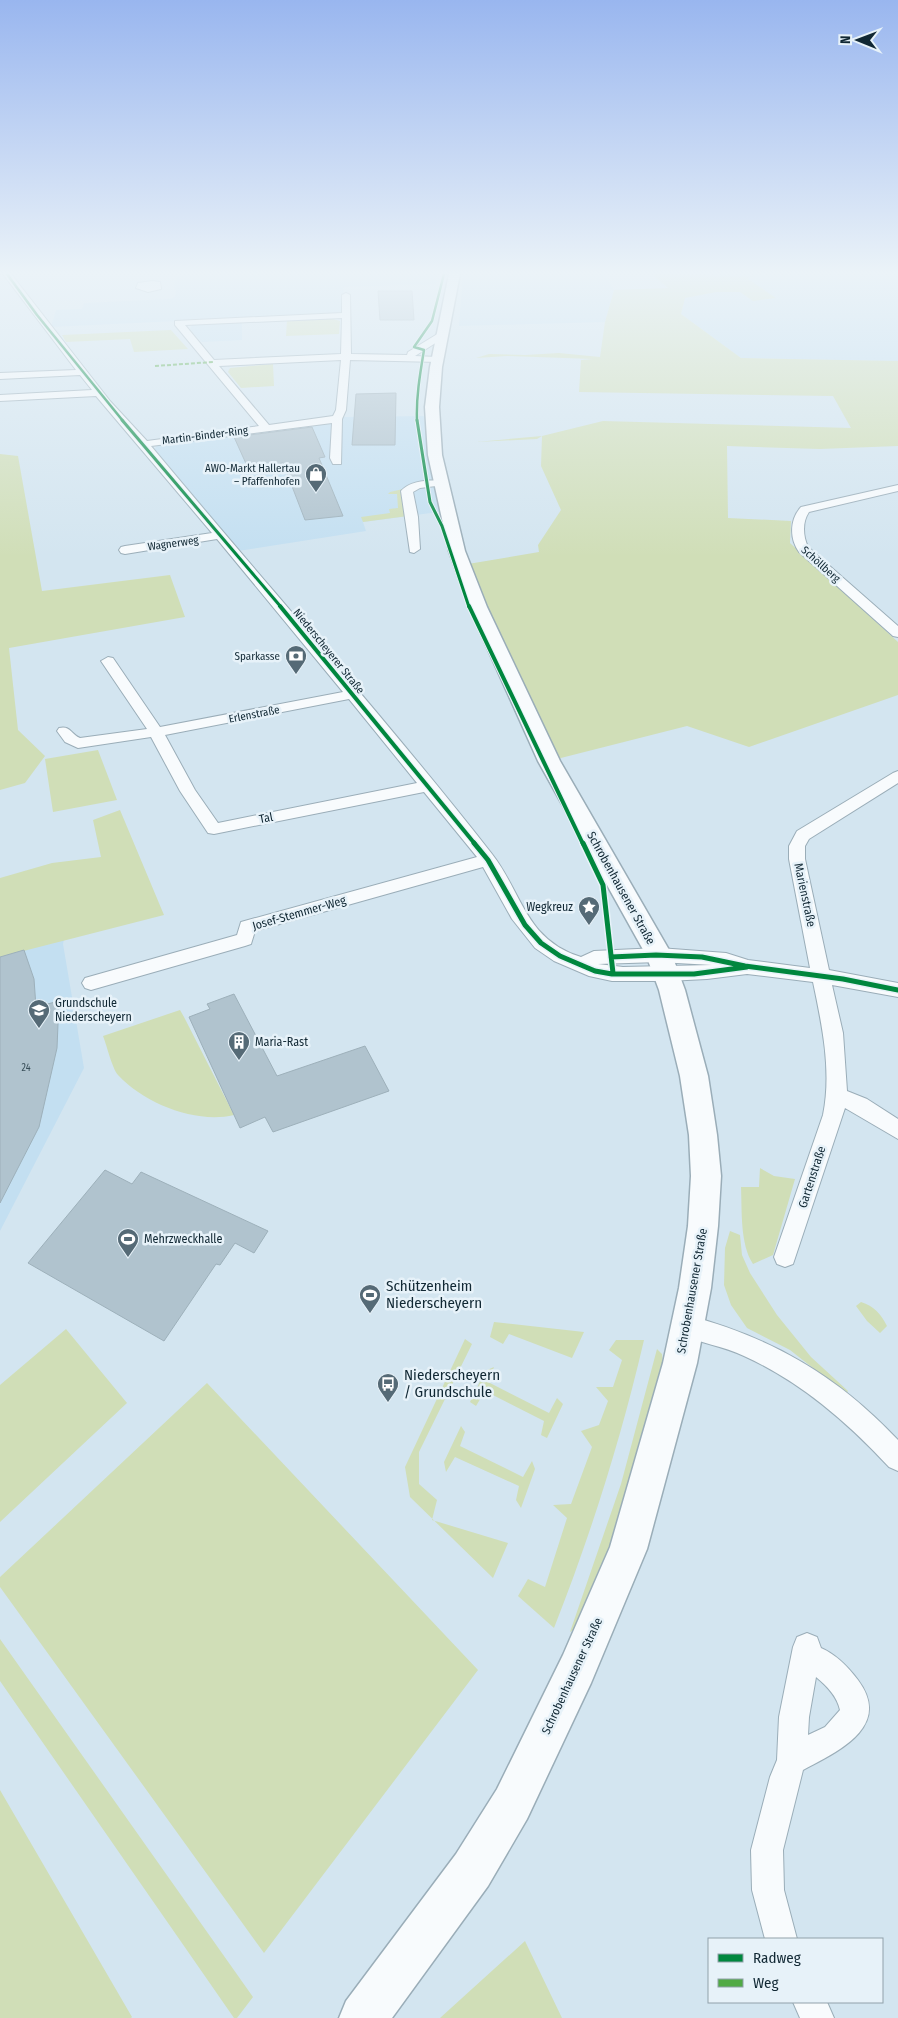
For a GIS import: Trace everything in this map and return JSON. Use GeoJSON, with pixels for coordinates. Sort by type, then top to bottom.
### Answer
{"type":"FeatureCollection","features":[{"type":"Feature","properties":{"kind":"main road","name":"Schrobenhausener Straße"},"geometry":{"type":"LineString","coordinates":[[363,2018],[472,1870],[512,1804],[577,1669],[628,1549],[680,1363],[695,1288],[702,1235],[706,1176],[703,1135],[694,1076],[684,1032],[663,965],[549,760],[478,607],[457,551],[435,455],[432,408],[437,368]]}},
{"type":"Feature","properties":{"kind":"street","name":"Niederscheyerer Straße"},"geometry":{"type":"LineString","coordinates":[[79,368],[428,786],[488,860],[515,908],[541,943],[558,957],[566,961],[583,964],[594,971],[613,974],[663,965],[728,971],[747,967],[823,976],[898,990]]}},
{"type":"Feature","properties":{"kind":"street","name":"Martin-Binder-Ring"},"geometry":{"type":"LineString","coordinates":[[218,368],[266,428]]}},
{"type":"Feature","properties":{"kind":"street"},"geometry":{"type":"LineString","coordinates":[[337,462],[335,458],[337,419],[341,410],[345,368]]}},
{"type":"Feature","properties":{"kind":"street"},"geometry":{"type":"LineString","coordinates":[[0,376],[82,372]]}},
{"type":"Feature","properties":{"kind":"street"},"geometry":{"type":"LineString","coordinates":[[0,398],[98,393]]}},
{"type":"Feature","properties":{"kind":"street","name":"Martin-Binder-Ring"},"geometry":{"type":"LineString","coordinates":[[144,444],[337,419]]}},
{"type":"Feature","properties":{"kind":"street"},"geometry":{"type":"LineString","coordinates":[[414,549],[412,517],[407,491],[411,487],[418,485],[440,483]]}},
{"type":"Feature","properties":{"kind":"street","name":"Schöllberg"},"geometry":{"type":"LineString","coordinates":[[898,488],[805,508],[800,514],[798,541],[800,546],[898,633]]}},
{"type":"Feature","properties":{"kind":"street","name":"Wagnerweg"},"geometry":{"type":"LineString","coordinates":[[125,550],[221,536]]}},
{"type":"Feature","properties":{"kind":"street"},"geometry":{"type":"LineString","coordinates":[[884,620],[898,615]]}},
{"type":"Feature","properties":{"kind":"street","name":"Tal"},"geometry":{"type":"LineString","coordinates":[[108,661],[156,732],[188,791],[214,829],[428,786]]}},
{"type":"Feature","properties":{"kind":"street","name":"Erlenstraße"},"geometry":{"type":"LineString","coordinates":[[156,732],[331,700],[352,694]]}},
{"type":"Feature","properties":{"kind":"street"},"geometry":{"type":"LineString","coordinates":[[64,731],[70,739],[78,742],[156,732]]}},
{"type":"Feature","properties":{"kind":"street","name":"Marienstraße"},"geometry":{"type":"LineString","coordinates":[[823,976],[797,859],[797,846],[803,835],[898,776]]}},
{"type":"Feature","properties":{"kind":"street","name":"Josef-Stemmer-Weg"},"geometry":{"type":"LineString","coordinates":[[91,983],[245,939],[247,927],[488,860]]}},
{"type":"Feature","properties":{"kind":"street","name":"Gartenstraße"},"geometry":{"type":"LineString","coordinates":[[785,1257],[833,1115],[837,1096],[833,1032],[823,976]]}},
{"type":"Feature","properties":{"kind":"street"},"geometry":{"type":"LineString","coordinates":[[837,1096],[860,1105],[898,1130]]}},
{"type":"Feature","properties":{"kind":"street"},"geometry":{"type":"LineString","coordinates":[[687,1326],[712,1332],[756,1348],[821,1385],[839,1399],[898,1458]]}},
{"type":"Feature","properties":{"kind":"street"},"geometry":{"type":"LineString","coordinates":[[781,1938],[768,1890],[767,1850],[785,1777],[792,1760],[794,1717],[806,1653],[837,1676],[852,1696],[854,1715],[835,1737],[792,1760]]}},
{"type":"Feature","properties":{"kind":"street"},"geometry":{"type":"LineString","coordinates":[[810,2003],[817,2018]]}},
{"type":"Feature","properties":{"kind":"shaded area"},"geometry":{"type":"Polygon","coordinates":[[[433,416],[446,511],[363,522],[366,531],[238,551],[153,450],[160,443],[268,431],[344,417],[433,416]]]}},
{"type":"Feature","properties":{"kind":"shaded area","name":"Grundschule Niederscheyern"},"geometry":{"type":"Polygon","coordinates":[[[80,863],[63,944],[84,1068],[0,1231],[0,886],[80,863]]]}},
{"type":"Feature","properties":{"kind":"green space"},"geometry":{"type":"Polygon","coordinates":[[[230,368],[273,368],[274,386],[241,388],[228,372],[230,368]]]}},
{"type":"Feature","properties":{"kind":"green space"},"geometry":{"type":"Polygon","coordinates":[[[580,368],[898,368],[898,446],[820,449],[727,446],[728,518],[791,521],[790,543],[898,642],[898,695],[749,747],[687,726],[549,761],[462,565],[539,552],[538,545],[561,510],[541,466],[542,436],[603,421],[851,428],[833,396],[579,392],[580,368]]]}},
{"type":"Feature","properties":{"kind":"green space"},"geometry":{"type":"Polygon","coordinates":[[[542,436],[537,439],[476,442],[542,436]]]}},
{"type":"Feature","properties":{"kind":"green space"},"geometry":{"type":"Polygon","coordinates":[[[0,454],[18,456],[42,591],[170,575],[185,617],[9,648],[18,730],[45,756],[25,783],[0,790],[0,454]]]}},
{"type":"Feature","properties":{"kind":"green space"},"geometry":{"type":"Polygon","coordinates":[[[403,489],[408,516],[363,522],[361,517],[390,513],[389,509],[398,508],[397,494],[388,494],[403,489]]]}},
{"type":"Feature","properties":{"kind":"green space"},"geometry":{"type":"Polygon","coordinates":[[[98,750],[117,800],[53,812],[45,759],[98,750]]]}},
{"type":"Feature","properties":{"kind":"green space"},"geometry":{"type":"Polygon","coordinates":[[[120,810],[164,915],[0,957],[0,878],[52,863],[101,857],[93,820],[120,810]]]}},
{"type":"Feature","properties":{"kind":"green space"},"geometry":{"type":"Polygon","coordinates":[[[180,1010],[234,1115],[204,1117],[172,1109],[142,1095],[116,1072],[103,1036],[180,1010]]]}},
{"type":"Feature","properties":{"kind":"green space"},"geometry":{"type":"Polygon","coordinates":[[[760,1168],[774,1176],[795,1179],[773,1255],[753,1264],[744,1237],[741,1187],[759,1187],[760,1168]]]}},
{"type":"Feature","properties":{"kind":"green space"},"geometry":{"type":"Polygon","coordinates":[[[730,1231],[740,1235],[742,1255],[750,1273],[777,1315],[811,1357],[848,1391],[846,1394],[790,1350],[747,1328],[731,1305],[724,1285],[725,1248],[730,1231]]]}},
{"type":"Feature","properties":{"kind":"green space"},"geometry":{"type":"Polygon","coordinates":[[[861,1302],[873,1308],[885,1322],[887,1326],[880,1333],[867,1321],[856,1306],[861,1302]]]}},
{"type":"Feature","properties":{"kind":"green space"},"geometry":{"type":"Polygon","coordinates":[[[494,1322],[584,1332],[572,1358],[509,1334],[503,1344],[490,1337],[494,1322]]]}},
{"type":"Feature","properties":{"kind":"green space"},"geometry":{"type":"Polygon","coordinates":[[[66,1329],[127,1403],[0,1522],[0,1385],[66,1329]]]}},
{"type":"Feature","properties":{"kind":"green space"},"geometry":{"type":"Polygon","coordinates":[[[465,1339],[472,1344],[419,1452],[419,1484],[437,1500],[432,1519],[410,1497],[405,1467],[465,1339]]]}},
{"type":"Feature","properties":{"kind":"green space"},"geometry":{"type":"Polygon","coordinates":[[[616,1340],[644,1340],[604,1486],[554,1628],[518,1596],[528,1579],[545,1587],[567,1518],[553,1505],[571,1504],[592,1447],[581,1431],[599,1425],[608,1401],[596,1387],[613,1387],[622,1360],[609,1350],[616,1340]]]}},
{"type":"Feature","properties":{"kind":"green space"},"geometry":{"type":"Polygon","coordinates":[[[657,1349],[662,1354],[663,1363],[611,1543],[579,1627],[570,1632],[621,1484],[657,1349]]]}},
{"type":"Feature","properties":{"kind":"green space"},"geometry":{"type":"Polygon","coordinates":[[[494,1367],[488,1382],[549,1413],[557,1398],[563,1404],[547,1438],[541,1435],[544,1421],[485,1391],[476,1406],[470,1402],[485,1371],[494,1367]]]}},
{"type":"Feature","properties":{"kind":"green space"},"geometry":{"type":"Polygon","coordinates":[[[207,1383],[478,1670],[264,1953],[0,1587],[0,1577],[207,1383]]]}},
{"type":"Feature","properties":{"kind":"green space"},"geometry":{"type":"Polygon","coordinates":[[[461,1426],[465,1432],[460,1446],[523,1477],[532,1461],[535,1469],[521,1508],[516,1500],[519,1486],[455,1457],[446,1472],[444,1462],[461,1426]]]}},
{"type":"Feature","properties":{"kind":"green space"},"geometry":{"type":"Polygon","coordinates":[[[434,1521],[508,1543],[493,1578],[434,1521]]]}},
{"type":"Feature","properties":{"kind":"green space"},"geometry":{"type":"Polygon","coordinates":[[[0,1639],[253,1997],[237,2018],[234,2018],[0,1681],[0,1639]]]}},
{"type":"Feature","properties":{"kind":"green space"},"geometry":{"type":"Polygon","coordinates":[[[0,1790],[132,2017],[131,2018],[0,2018],[0,1790]]]}},
{"type":"Feature","properties":{"kind":"green space"},"geometry":{"type":"Polygon","coordinates":[[[525,1941],[562,2018],[440,2018],[525,1941]]]}},
{"type":"Feature","properties":{"kind":"building"},"geometry":{"type":"Polygon","coordinates":[[[396,393],[395,445],[352,445],[356,394],[396,393]]]}},
{"type":"Feature","properties":{"kind":"building"},"geometry":{"type":"Polygon","coordinates":[[[312,427],[325,457],[319,458],[343,516],[305,520],[283,463],[248,468],[234,437],[312,427]]]}},
{"type":"Feature","properties":{"kind":"building","name":"Grundschule Niederscheyern"},"geometry":{"type":"Polygon","coordinates":[[[24,950],[34,979],[36,1007],[59,1001],[57,1048],[39,1127],[0,1203],[0,957],[24,950]]]}},
{"type":"Feature","properties":{"kind":"building","name":"Maria-Rast"},"geometry":{"type":"Polygon","coordinates":[[[234,994],[277,1076],[365,1046],[389,1091],[273,1132],[265,1117],[240,1128],[189,1017],[210,1009],[207,1004],[234,994]]]}},
{"type":"Feature","properties":{"kind":"building","name":"Mehrzweckhalle"},"geometry":{"type":"Polygon","coordinates":[[[105,1170],[132,1184],[141,1172],[268,1231],[254,1253],[235,1243],[220,1265],[216,1264],[164,1341],[28,1263],[105,1170]]]}},
{"type":"Feature","properties":{"kind":"cycle path"},"geometry":{"type":"LineString","coordinates":[[79,368],[202,515],[250,569],[488,860],[525,925],[541,943],[560,956],[595,971],[606,973],[694,974],[747,967]]}},
{"type":"Feature","properties":{"kind":"cycle path"},"geometry":{"type":"LineString","coordinates":[[422,368],[418,382],[417,419],[430,502],[442,526],[471,613],[603,885],[613,973]]}},
{"type":"Feature","properties":{"kind":"cycle path"},"geometry":{"type":"LineString","coordinates":[[611,957],[656,955],[702,957],[745,966],[806,973],[898,990]]}},
{"type":"Feature","properties":{"kind":"place","name":"AWO-Markt Hallertau – Pfaffenhofen"},"geometry":{"type":"Point","coordinates":[316,493]}},
{"type":"Feature","properties":{"kind":"place","name":"Sparkasse"},"geometry":{"type":"Point","coordinates":[296,675]}},
{"type":"Feature","properties":{"kind":"place","name":"Wegkreuz"},"geometry":{"type":"Point","coordinates":[589,926]}},
{"type":"Feature","properties":{"kind":"place","name":"Grundschule Niederscheyern"},"geometry":{"type":"Point","coordinates":[39,1029]}},
{"type":"Feature","properties":{"kind":"place","name":"Maria-Rast"},"geometry":{"type":"Point","coordinates":[239,1061]}},
{"type":"Feature","properties":{"kind":"place","name":"Mehrzweckhalle"},"geometry":{"type":"Point","coordinates":[128,1258]}},
{"type":"Feature","properties":{"kind":"place","name":"Schützenheim Niederscheyern"},"geometry":{"type":"Point","coordinates":[370,1314]}},
{"type":"Feature","properties":{"kind":"place","name":"Niederscheyern / Grundschule"},"geometry":{"type":"Point","coordinates":[388,1403]}}]}
